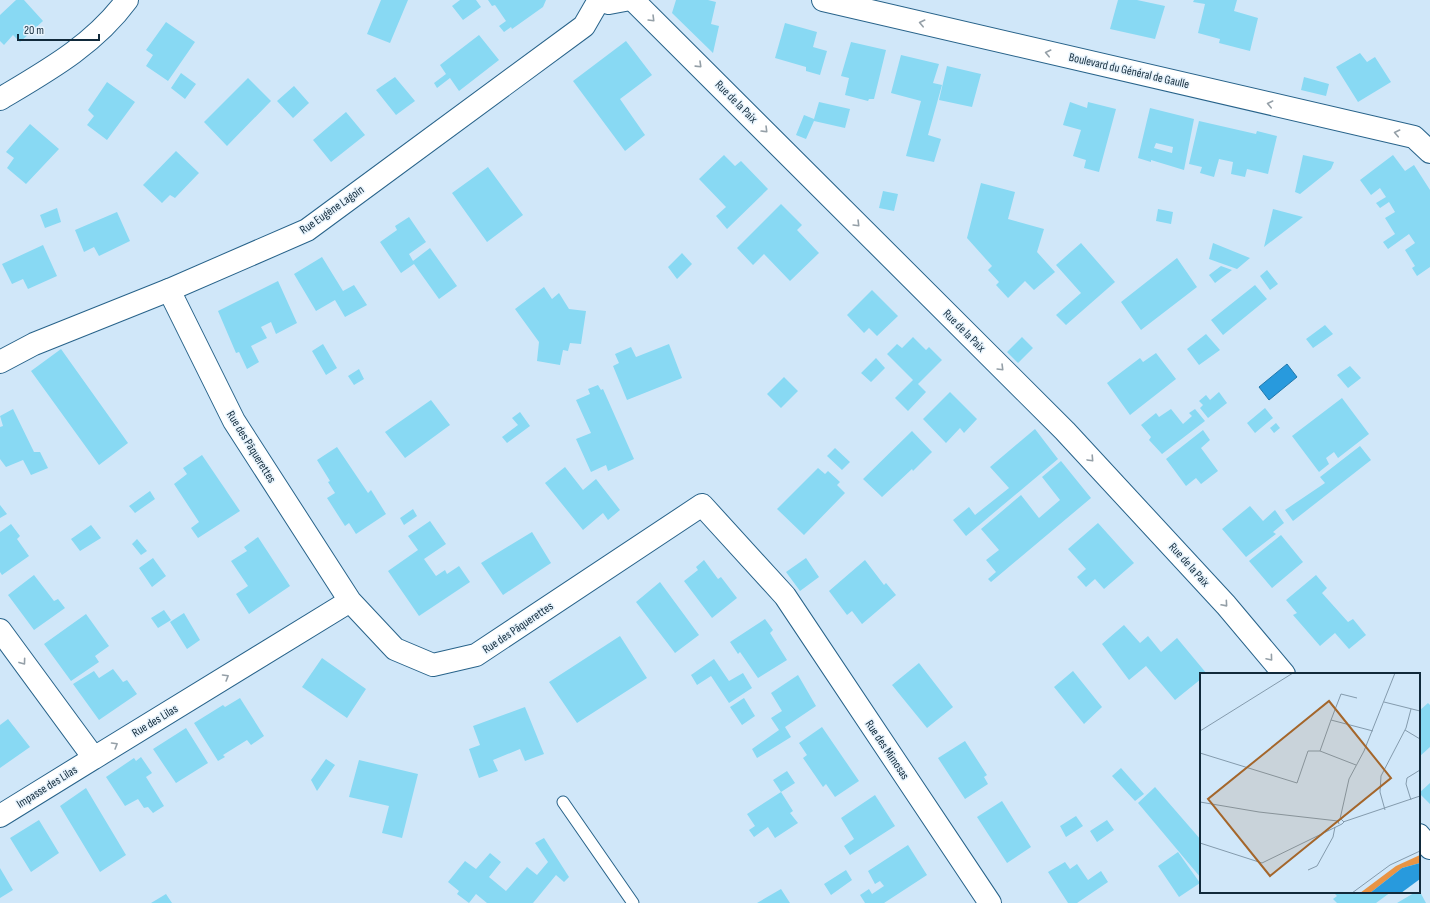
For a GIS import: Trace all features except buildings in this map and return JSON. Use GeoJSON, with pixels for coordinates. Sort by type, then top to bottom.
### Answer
{"type":"FeatureCollection","features":[{"type":"Feature","properties":{"kind":"street"},"geometry":{"type":"LineString","coordinates":[[0,99],[60,64],[112,20],[127,0]]}},
{"type":"Feature","properties":{"kind":"street"},"geometry":{"type":"LineString","coordinates":[[599,0],[609,4],[625,0]]}},
{"type":"Feature","properties":{"kind":"street","name":"Rue Eugène Lagoin"},"geometry":{"type":"LineString","coordinates":[[0,362],[34,344],[169,290],[307,230],[584,26],[599,0]]}},
{"type":"Feature","properties":{"kind":"street","name":"Rue de la Paix"},"geometry":{"type":"LineString","coordinates":[[633,0],[1064,431],[1221,599],[1283,673]]}},
{"type":"Feature","properties":{"kind":"street","name":"Boulevard du Général de Gaulle"},"geometry":{"type":"LineString","coordinates":[[823,0],[1414,137],[1430,152]]}},
{"type":"Feature","properties":{"kind":"street","name":"Rue des Pâquerettes"},"geometry":{"type":"LineString","coordinates":[[169,290],[234,422],[350,601],[395,649],[433,665],[476,655],[702,505],[785,596]]}},
{"type":"Feature","properties":{"kind":"street","name":"Rue des Mimosas"},"geometry":{"type":"LineString","coordinates":[[785,596],[990,903]]}},
{"type":"Feature","properties":{"kind":"street","name":"Rue des Lilas"},"geometry":{"type":"LineString","coordinates":[[94,758],[350,601]]}},
{"type":"Feature","properties":{"kind":"street"},"geometry":{"type":"LineString","coordinates":[[0,630],[94,758]]}},
{"type":"Feature","properties":{"kind":"street","name":"Impasse des Lilas"},"geometry":{"type":"LineString","coordinates":[[0,816],[94,758]]}},
{"type":"Feature","properties":{"kind":"street"},"geometry":{"type":"LineString","coordinates":[[1420,836],[1430,848]]}},
{"type":"Feature","properties":{"kind":"lane"},"geometry":{"type":"LineString","coordinates":[[563,802],[633,903]]}},
{"type":"Feature","properties":{"kind":"water"},"geometry":{"type":"Polygon","coordinates":[[[1287,364],[1297,377],[1269,400],[1259,387],[1287,364]]]}}]}
